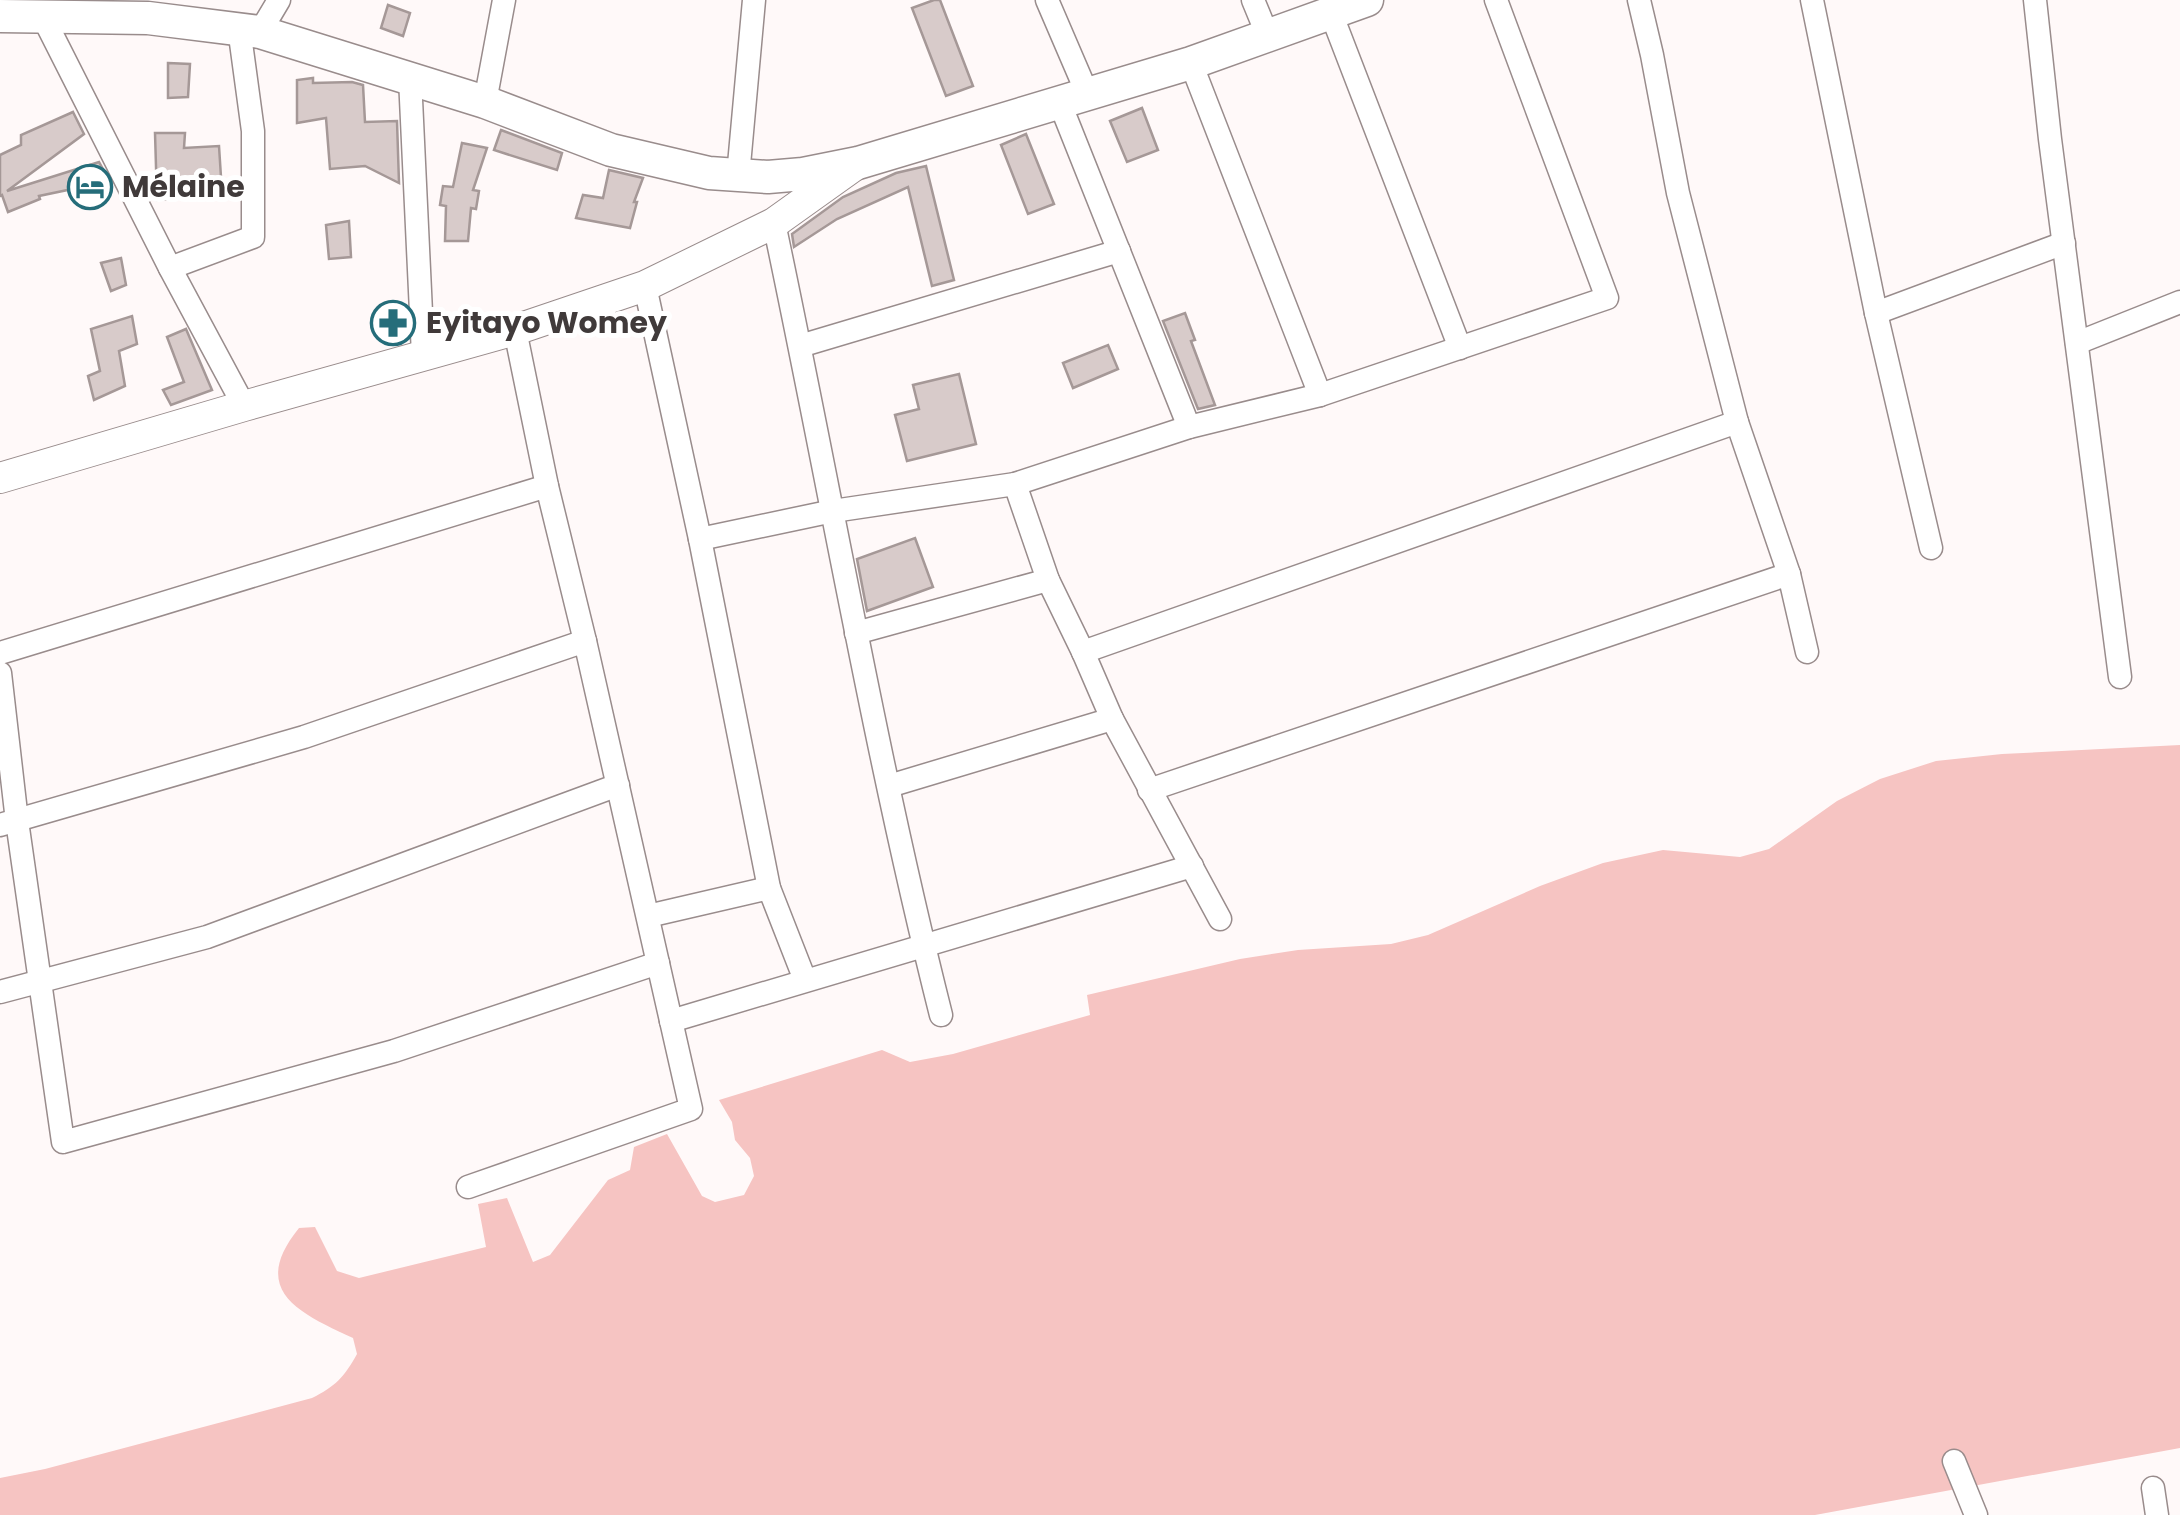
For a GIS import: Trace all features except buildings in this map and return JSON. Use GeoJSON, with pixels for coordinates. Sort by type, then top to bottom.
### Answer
{"type":"FeatureCollection","features":[{"type":"Feature","properties":{"kind":"main road"},"geometry":{"type":"LineString","coordinates":[[20,12],[145,9],[250,30],[484,102],[612,150],[709,173],[768,177],[858,164],[1191,63],[1367,0]]}},
{"type":"Feature","properties":{"kind":"street"},"geometry":{"type":"LineString","coordinates":[[170,268],[253,238],[250,30],[279,0]]}},
{"type":"Feature","properties":{"kind":"street"},"geometry":{"type":"LineString","coordinates":[[484,102],[504,0]]}},
{"type":"Feature","properties":{"kind":"street"},"geometry":{"type":"LineString","coordinates":[[738,176],[754,0]]}},
{"type":"Feature","properties":{"kind":"street"},"geometry":{"type":"LineString","coordinates":[[1047,0],[1119,251],[1189,427]]}},
{"type":"Feature","properties":{"kind":"street"},"geometry":{"type":"LineString","coordinates":[[1253,0],[1267,34]]}},
{"type":"Feature","properties":{"kind":"street"},"geometry":{"type":"LineString","coordinates":[[700,539],[832,511],[1016,484],[1189,427],[1320,395],[1607,298],[1496,0]]}},
{"type":"Feature","properties":{"kind":"street"},"geometry":{"type":"LineString","coordinates":[[1639,0],[1678,192],[1737,422],[1789,574],[1807,652]]}},
{"type":"Feature","properties":{"kind":"street"},"geometry":{"type":"LineString","coordinates":[[1812,0],[1876,313],[1930,548]]}},
{"type":"Feature","properties":{"kind":"street"},"geometry":{"type":"LineString","coordinates":[[2035,0],[2120,677]]}},
{"type":"Feature","properties":{"kind":"street"},"geometry":{"type":"LineString","coordinates":[[20,12],[170,268],[244,406]]}},
{"type":"Feature","properties":{"kind":"street"},"geometry":{"type":"LineString","coordinates":[[1331,13],[1460,348]]}},
{"type":"Feature","properties":{"kind":"street"},"geometry":{"type":"LineString","coordinates":[[1191,63],[1320,395]]}},
{"type":"Feature","properties":{"kind":"street"},"geometry":{"type":"LineString","coordinates":[[410,78],[423,356]]}},
{"type":"Feature","properties":{"kind":"street"},"geometry":{"type":"LineString","coordinates":[[0,478],[514,330],[645,286],[774,223],[858,164]]}},
{"type":"Feature","properties":{"kind":"street"},"geometry":{"type":"LineString","coordinates":[[774,223],[856,633],[941,1015]]}},
{"type":"Feature","properties":{"kind":"street"},"geometry":{"type":"LineString","coordinates":[[1876,313],[2064,243]]}},
{"type":"Feature","properties":{"kind":"street"},"geometry":{"type":"LineString","coordinates":[[800,346],[1119,251]]}},
{"type":"Feature","properties":{"kind":"street"},"geometry":{"type":"LineString","coordinates":[[645,286],[769,888],[805,980]]}},
{"type":"Feature","properties":{"kind":"street"},"geometry":{"type":"LineString","coordinates":[[2077,342],[2180,302]]}},
{"type":"Feature","properties":{"kind":"street"},"geometry":{"type":"LineString","coordinates":[[468,1187],[691,1109],[514,330]]}},
{"type":"Feature","properties":{"kind":"street"},"geometry":{"type":"LineString","coordinates":[[1083,652],[1737,422]]}},
{"type":"Feature","properties":{"kind":"street"},"geometry":{"type":"LineString","coordinates":[[1016,484],[1048,580],[1112,719],[1220,919]]}},
{"type":"Feature","properties":{"kind":"street"},"geometry":{"type":"LineString","coordinates":[[0,652],[547,486]]}},
{"type":"Feature","properties":{"kind":"street"},"geometry":{"type":"LineString","coordinates":[[1149,790],[1789,574]]}},
{"type":"Feature","properties":{"kind":"street"},"geometry":{"type":"LineString","coordinates":[[856,633],[1048,580]]}},
{"type":"Feature","properties":{"kind":"street"},"geometry":{"type":"LineString","coordinates":[[8,823],[304,737],[585,641]]}},
{"type":"Feature","properties":{"kind":"street"},"geometry":{"type":"LineString","coordinates":[[0,673],[8,823],[40,982],[63,1142],[394,1051],[658,962]]}},
{"type":"Feature","properties":{"kind":"street"},"geometry":{"type":"LineString","coordinates":[[889,786],[1112,719]]}},
{"type":"Feature","properties":{"kind":"street"},"geometry":{"type":"LineString","coordinates":[[0,992],[207,936],[618,785]]}},
{"type":"Feature","properties":{"kind":"street"},"geometry":{"type":"LineString","coordinates":[[672,1021],[1192,866]]}},
{"type":"Feature","properties":{"kind":"street"},"geometry":{"type":"LineString","coordinates":[[648,916],[769,888]]}},
{"type":"Feature","properties":{"kind":"street"},"geometry":{"type":"LineString","coordinates":[[1954,1462],[1976,1515]]}},
{"type":"Feature","properties":{"kind":"street"},"geometry":{"type":"LineString","coordinates":[[2153,1488],[2157,1515]]}},
{"type":"Feature","properties":{"kind":"shaded area"},"geometry":{"type":"Polygon","coordinates":[[[2180,745],[2180,1448],[1815,1515],[0,1515],[0,1478],[312,1398],[339,1380],[357,1354],[353,1338],[299,1309],[280,1284],[278,1268],[299,1228],[315,1227],[337,1271],[359,1278],[486,1247],[478,1204],[507,1198],[533,1262],[550,1255],[608,1180],[630,1170],[634,1147],[667,1134],[702,1196],[715,1202],[744,1195],[754,1176],[750,1158],[735,1140],[732,1122],[719,1100],[882,1050],[910,1062],[953,1054],[1090,1015],[1087,995],[1240,959],[1298,950],[1391,944],[1428,935],[1603,863],[1663,850],[1740,857],[1769,849],[1837,801],[1880,779],[1936,761],[2180,745]]]}},
{"type":"Feature","properties":{"kind":"place","name":"Mélaine"},"geometry":{"type":"Point","coordinates":[90,187]}},
{"type":"Feature","properties":{"kind":"place","name":"Eyitayo Womey"},"geometry":{"type":"Point","coordinates":[393,323]}}]}
